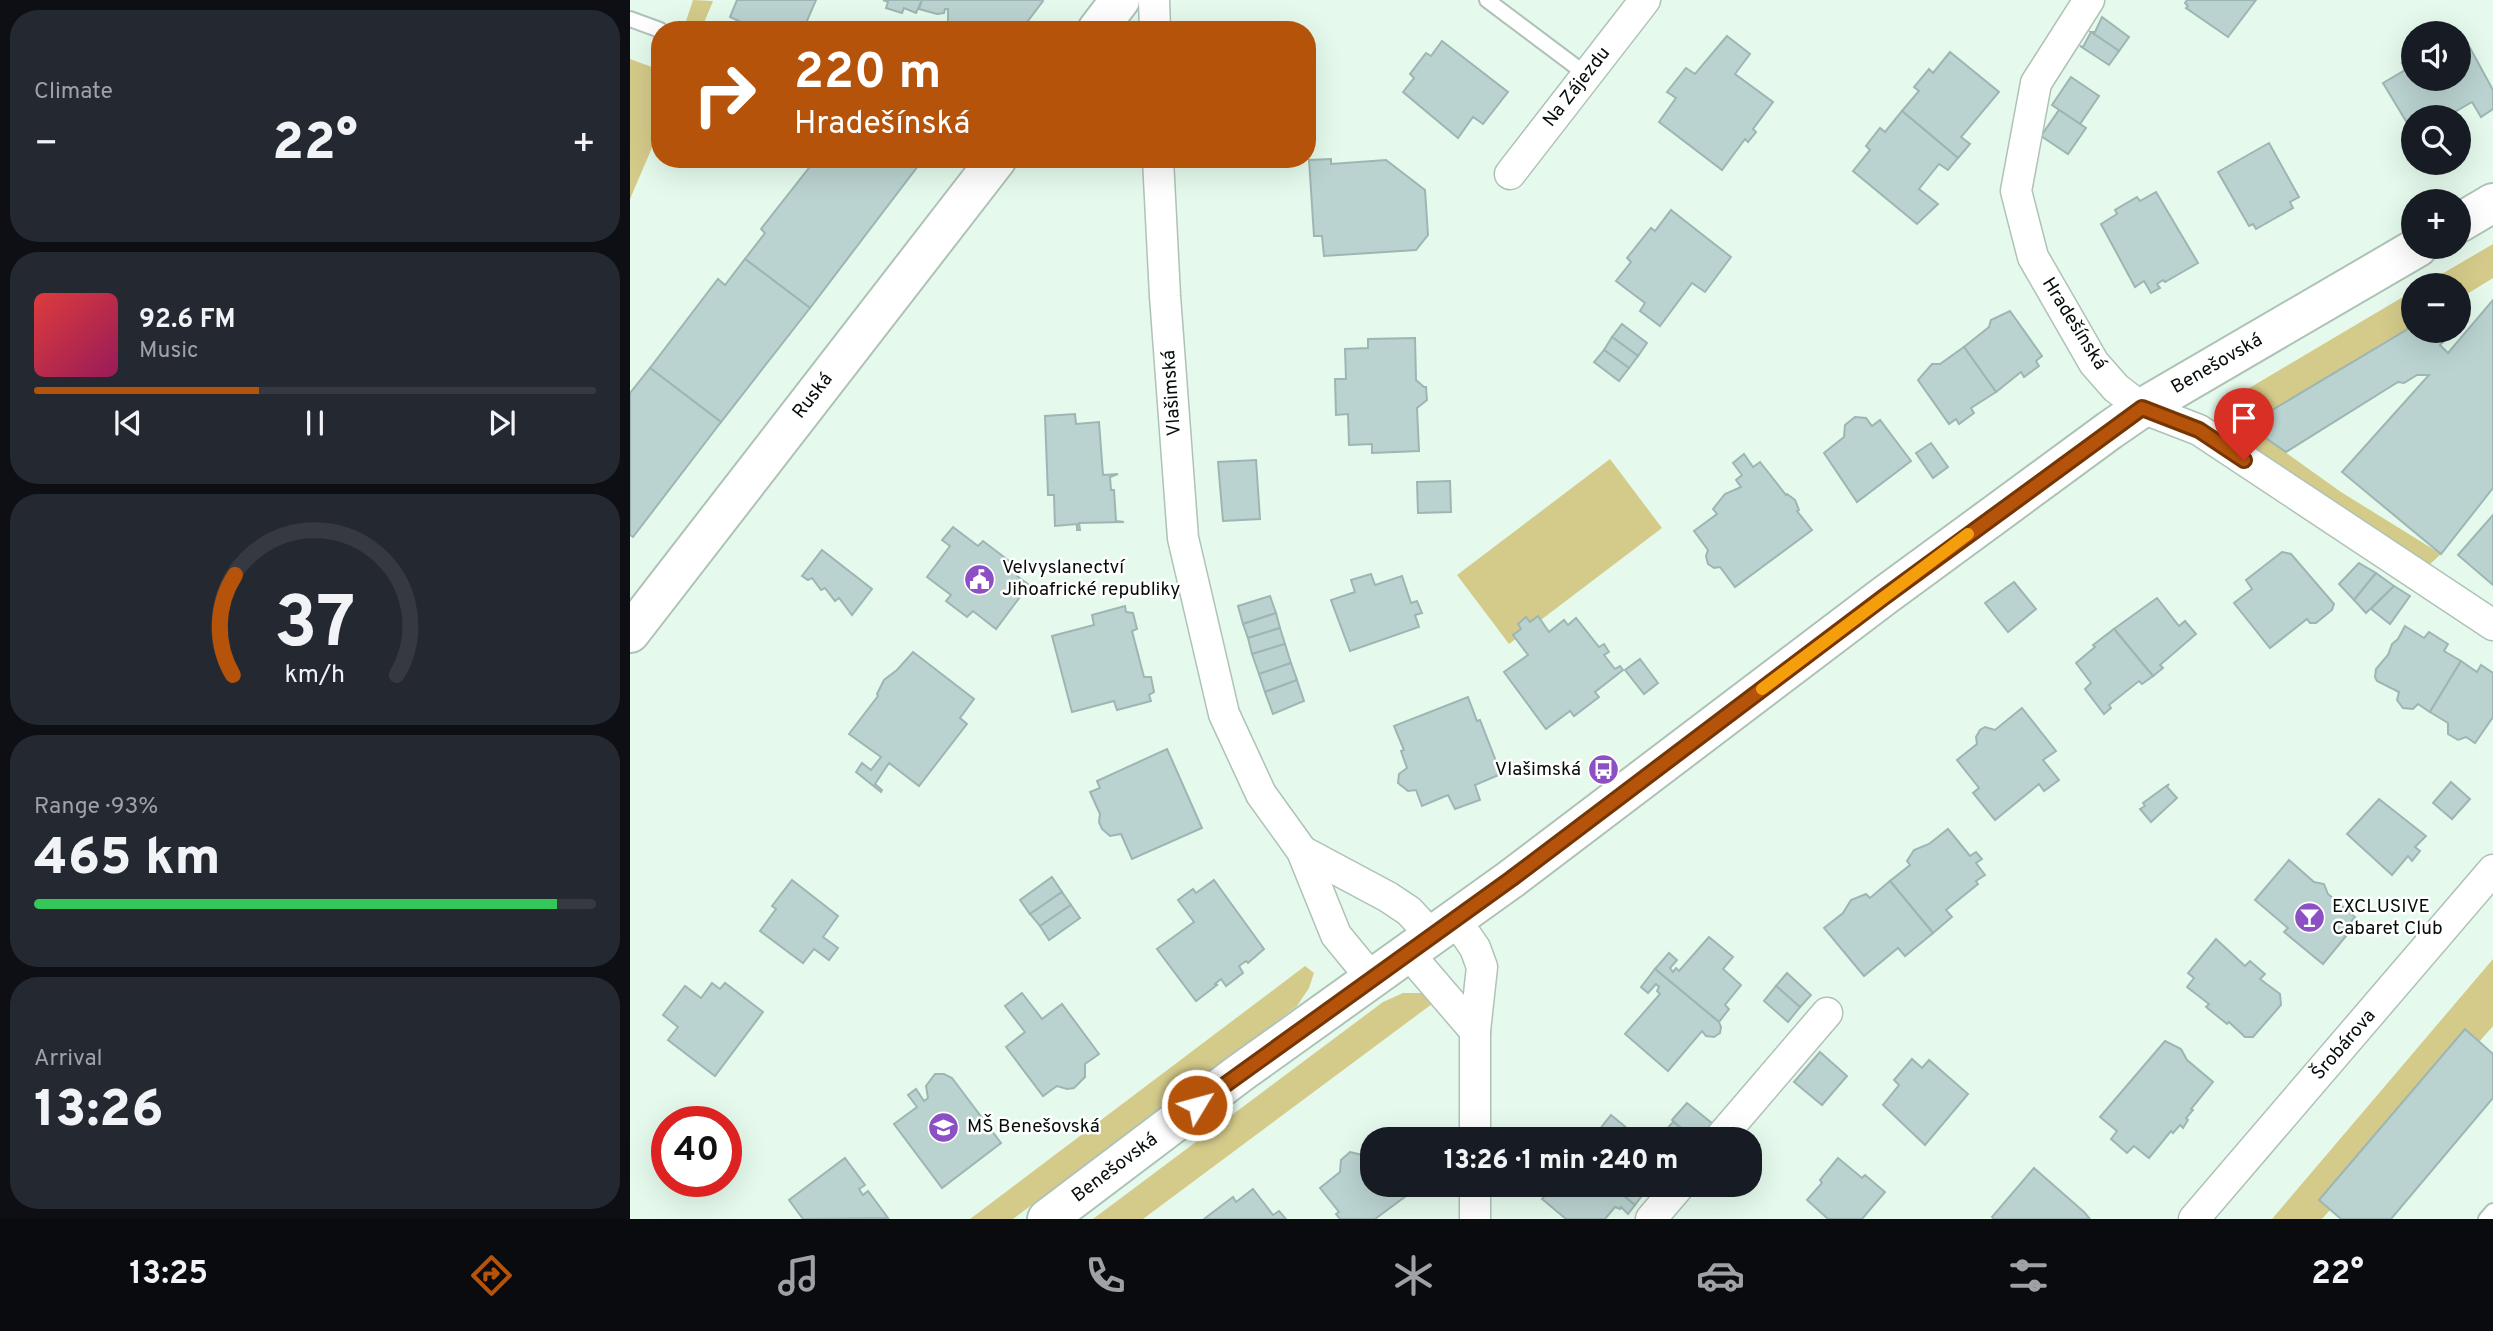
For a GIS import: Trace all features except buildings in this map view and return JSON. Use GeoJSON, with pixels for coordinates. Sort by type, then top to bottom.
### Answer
{"type":"FeatureCollection","features":[{"type":"Feature","properties":{"kind":"street"},"geometry":{"type":"LineString","coordinates":[[1104,21],[1120,0]]}},
{"type":"Feature","properties":{"kind":"street"},"geometry":{"type":"LineString","coordinates":[[1154,0],[1155,21]]}},
{"type":"Feature","properties":{"kind":"street","name":"Na Zájezdu"},"geometry":{"type":"LineString","coordinates":[[1510,174],[1645,0]]}},
{"type":"Feature","properties":{"kind":"street","name":"Hradešínská"},"geometry":{"type":"LineString","coordinates":[[2086,1],[2036,83],[2016,191],[2033,257],[2094,363],[2116,388],[2142,408],[2199,430],[2493,625]]}},
{"type":"Feature","properties":{"kind":"street","name":"Ruská"},"geometry":{"type":"LineString","coordinates":[[630,633],[990,168]]}},
{"type":"Feature","properties":{"kind":"street","name":"Vlašimská"},"geometry":{"type":"LineString","coordinates":[[1157,168],[1183,538],[1224,714],[1261,794],[1301,851],[1336,935],[1373,980]]}},
{"type":"Feature","properties":{"kind":"street"},"geometry":{"type":"LineString","coordinates":[[2471,216],[2493,203]]}},
{"type":"Feature","properties":{"kind":"street","name":"Benešovská"},"geometry":{"type":"LineString","coordinates":[[1047,1219],[1240,1073],[1373,980],[1884,597],[2142,408],[2401,257]]}},
{"type":"Feature","properties":{"kind":"street","name":"Vlašimská"},"geometry":{"type":"LineString","coordinates":[[1301,851],[1409,911],[1432,936],[1475,1031]]}},
{"type":"Feature","properties":{"kind":"street","name":"Šrobárova"},"geometry":{"type":"LineString","coordinates":[[2194,1219],[2493,870]]}},
{"type":"Feature","properties":{"kind":"street","name":"Vlašimská"},"geometry":{"type":"LineString","coordinates":[[1432,936],[1475,948],[1482,968],[1475,1031],[1475,1127]]}},
{"type":"Feature","properties":{"kind":"street"},"geometry":{"type":"LineString","coordinates":[[1729,1127],[1827,1013]]}},
{"type":"Feature","properties":{"kind":"street"},"geometry":{"type":"LineString","coordinates":[[1475,1197],[1475,1219]]}},
{"type":"Feature","properties":{"kind":"street"},"geometry":{"type":"LineString","coordinates":[[1651,1219],[1670,1197]]}},
{"type":"Feature","properties":{"kind":"lane"},"geometry":{"type":"LineString","coordinates":[[1486,0],[1587,75]]}},
{"type":"Feature","properties":{"kind":"lane"},"geometry":{"type":"LineString","coordinates":[[630,19],[651,27]]}},
{"type":"Feature","properties":{"kind":"lane"},"geometry":{"type":"LineString","coordinates":[[2486,1219],[2493,1211]]}},
{"type":"Feature","properties":{"kind":"shaded area"},"geometry":{"type":"Polygon","coordinates":[[[693,0],[713,1],[705,21],[686,21],[693,0]]]}},
{"type":"Feature","properties":{"kind":"shaded area"},"geometry":{"type":"Polygon","coordinates":[[[630,59],[651,67],[651,150],[630,199],[630,59]]]}},
{"type":"Feature","properties":{"kind":"shaded area"},"geometry":{"type":"Polygon","coordinates":[[[2493,244],[2493,278],[2471,292],[2471,273],[2443,273],[2493,244]]]}},
{"type":"Feature","properties":{"kind":"shaded area"},"geometry":{"type":"Polygon","coordinates":[[[2401,298],[2401,333],[2247,425],[2341,492],[2441,554],[2427,567],[2212,422],[2224,403],[2401,298]]]}},
{"type":"Feature","properties":{"kind":"shaded area"},"geometry":{"type":"Polygon","coordinates":[[[1610,459],[1662,528],[1509,644],[1457,575],[1610,459]]]}},
{"type":"Feature","properties":{"kind":"shaded area"},"geometry":{"type":"Polygon","coordinates":[[[2493,959],[2493,1026],[2479,1042],[2464,1030],[2320,1200],[2330,1210],[2322,1219],[2272,1219],[2493,959]]]}},
{"type":"Feature","properties":{"kind":"shaded area"},"geometry":{"type":"Polygon","coordinates":[[[1305,966],[1314,973],[1309,988],[1297,1006],[1013,1219],[970,1219],[1305,966]]]}},
{"type":"Feature","properties":{"kind":"shaded area"},"geometry":{"type":"Polygon","coordinates":[[[1403,993],[1422,993],[1436,1001],[1143,1219],[1093,1219],[1383,1002],[1403,993]]]}},
{"type":"Feature","properties":{"kind":"slow traffic"},"geometry":{"type":"LineString","coordinates":[[1762,689],[1968,534]]}},
{"type":"Feature","properties":{"kind":"place","name":"Velvyslanectví Jihoafrické republiky"},"geometry":{"type":"Point","coordinates":[979,579]}},
{"type":"Feature","properties":{"kind":"place","name":"Vlašimská"},"geometry":{"type":"Point","coordinates":[1604,770]}},
{"type":"Feature","properties":{"kind":"place","name":"EXCLUSIVE Cabaret Club"},"geometry":{"type":"Point","coordinates":[2309,918]}},
{"type":"Feature","properties":{"kind":"place","name":"MŠ Benešovská"},"geometry":{"type":"Point","coordinates":[944,1127]}},
{"type":"Feature","properties":{"kind":"route"},"geometry":{"type":"LineString","coordinates":[[1197,1105],[1511,879],[1884,597],[2142,408],[2199,430],[2244,460]]}}]}
